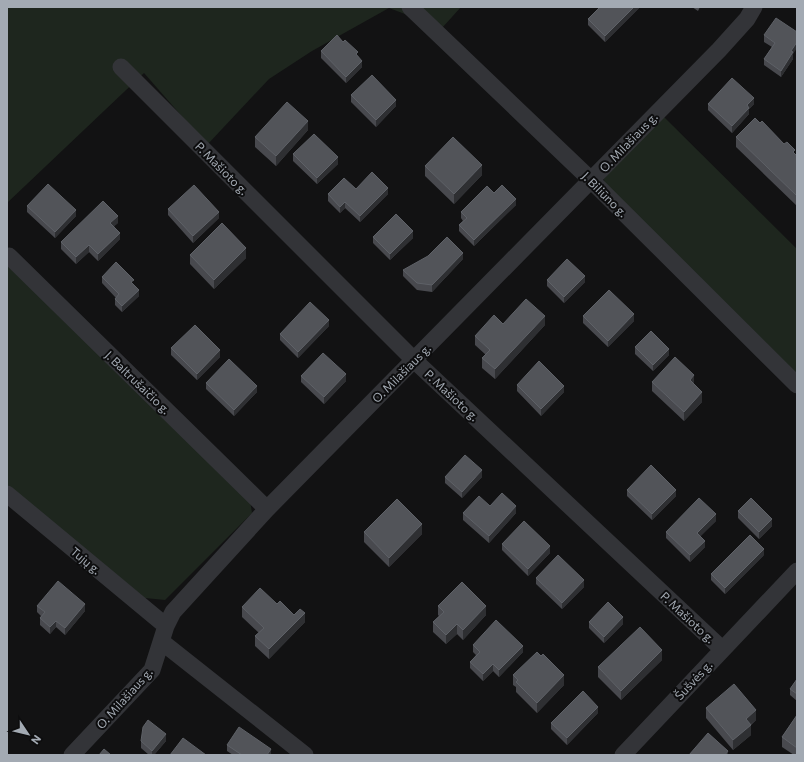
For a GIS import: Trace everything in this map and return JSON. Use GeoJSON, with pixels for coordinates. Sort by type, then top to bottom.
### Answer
{"type":"FeatureCollection","features":[{"type":"Feature","properties":{"kind":"street","name":"J. Biliūno g."},"geometry":{"type":"LineString","coordinates":[[410,7],[591,180],[797,385]]}},
{"type":"Feature","properties":{"kind":"street","name":"O. Milašiaus g."},"geometry":{"type":"LineString","coordinates":[[72,755],[152,670],[166,626],[173,612],[267,508],[718,50],[747,19],[754,7]]}},
{"type":"Feature","properties":{"kind":"street","name":"P. Mašioto g."},"geometry":{"type":"LineString","coordinates":[[120,67],[414,360],[722,649]]}},
{"type":"Feature","properties":{"kind":"street","name":"J. Baltrušaičio g."},"geometry":{"type":"LineString","coordinates":[[9,256],[267,508]]}},
{"type":"Feature","properties":{"kind":"street","name":"Tujų g."},"geometry":{"type":"LineString","coordinates":[[7,494],[166,626]]}},
{"type":"Feature","properties":{"kind":"street","name":"Šušvės g."},"geometry":{"type":"LineString","coordinates":[[623,755],[797,571]]}},
{"type":"Feature","properties":{"kind":"street"},"geometry":{"type":"LineString","coordinates":[[162,642],[305,755]]}},
{"type":"Feature","properties":{"kind":"shaded area"},"geometry":{"type":"Polygon","coordinates":[[[7,7],[461,7],[442,28],[389,8],[312,51],[269,79],[207,145],[144,73],[7,203],[7,7]]]}},
{"type":"Feature","properties":{"kind":"shaded area"},"geometry":{"type":"Polygon","coordinates":[[[664,117],[797,249],[797,376],[605,188],[604,179],[607,174],[664,117]]]}},
{"type":"Feature","properties":{"kind":"shaded area"},"geometry":{"type":"Polygon","coordinates":[[[7,259],[250,500],[252,513],[165,600],[145,598],[7,485],[7,259]]]}},
{"type":"Feature","properties":{"kind":"building"},"geometry":{"type":"Polygon","coordinates":[[[600,7],[634,7],[605,36],[588,19],[600,7]]]}},
{"type":"Feature","properties":{"kind":"building"},"geometry":{"type":"Polygon","coordinates":[[[776,18],[797,32],[797,42],[791,51],[793,52],[781,71],[764,59],[775,43],[764,35],[776,18]]]}},
{"type":"Feature","properties":{"kind":"building"},"geometry":{"type":"Polygon","coordinates":[[[337,35],[343,42],[345,40],[358,52],[356,54],[362,61],[346,77],[321,51],[337,35]]]}},
{"type":"Feature","properties":{"kind":"building"},"geometry":{"type":"Polygon","coordinates":[[[372,75],[396,100],[376,120],[351,95],[372,75]]]}},
{"type":"Feature","properties":{"kind":"building"},"geometry":{"type":"Polygon","coordinates":[[[732,78],[754,98],[747,105],[749,108],[732,126],[708,104],[732,78]]]}},
{"type":"Feature","properties":{"kind":"building"},"geometry":{"type":"Polygon","coordinates":[[[287,102],[308,121],[276,156],[255,137],[287,102]]]}},
{"type":"Feature","properties":{"kind":"building"},"geometry":{"type":"Polygon","coordinates":[[[755,118],[760,123],[762,121],[784,144],[787,142],[795,150],[793,152],[797,156],[797,196],[736,137],[755,118]]]}},
{"type":"Feature","properties":{"kind":"building"},"geometry":{"type":"Polygon","coordinates":[[[314,134],[338,157],[317,178],[293,154],[314,134]]]}},
{"type":"Feature","properties":{"kind":"building"},"geometry":{"type":"Polygon","coordinates":[[[453,137],[482,165],[454,194],[425,166],[453,137]]]}},
{"type":"Feature","properties":{"kind":"building"},"geometry":{"type":"Polygon","coordinates":[[[372,172],[388,188],[360,216],[345,202],[340,207],[328,194],[344,178],[356,189],[372,172]]]}},
{"type":"Feature","properties":{"kind":"building"},"geometry":{"type":"Polygon","coordinates":[[[48,184],[76,210],[55,232],[27,206],[48,184]]]}},
{"type":"Feature","properties":{"kind":"building"},"geometry":{"type":"Polygon","coordinates":[[[194,185],[219,212],[193,236],[168,209],[194,185]]]}},
{"type":"Feature","properties":{"kind":"building"},"geometry":{"type":"Polygon","coordinates":[[[502,185],[516,199],[474,240],[459,225],[467,218],[461,212],[487,186],[494,193],[502,185]]]}},
{"type":"Feature","properties":{"kind":"building"},"geometry":{"type":"Polygon","coordinates":[[[103,201],[118,216],[110,223],[120,233],[98,254],[89,245],[76,257],[61,242],[103,201]]]}},
{"type":"Feature","properties":{"kind":"building"},"geometry":{"type":"Polygon","coordinates":[[[396,214],[413,231],[390,254],[373,237],[396,214]]]}},
{"type":"Feature","properties":{"kind":"building"},"geometry":{"type":"Polygon","coordinates":[[[222,223],[246,248],[214,280],[190,255],[222,223]]]}},
{"type":"Feature","properties":{"kind":"building"},"geometry":{"type":"Polygon","coordinates":[[[447,237],[463,253],[432,285],[417,283],[403,270],[428,256],[447,237]]]}},
{"type":"Feature","properties":{"kind":"building"},"geometry":{"type":"Polygon","coordinates":[[[567,259],[585,276],[564,297],[547,280],[567,259]]]}},
{"type":"Feature","properties":{"kind":"building"},"geometry":{"type":"Polygon","coordinates":[[[116,262],[134,280],[131,282],[139,290],[122,306],[115,299],[119,294],[102,277],[116,262]]]}},
{"type":"Feature","properties":{"kind":"building"},"geometry":{"type":"Polygon","coordinates":[[[609,290],[634,314],[608,341],[583,316],[609,290]]]}},
{"type":"Feature","properties":{"kind":"building"},"geometry":{"type":"Polygon","coordinates":[[[526,299],[545,316],[495,369],[482,358],[490,350],[475,336],[494,315],[503,324],[526,299]]]}},
{"type":"Feature","properties":{"kind":"building"},"geometry":{"type":"Polygon","coordinates":[[[310,302],[329,320],[298,352],[280,334],[310,302]]]}},
{"type":"Feature","properties":{"kind":"building"},"geometry":{"type":"Polygon","coordinates":[[[195,325],[220,350],[197,374],[171,348],[195,325]]]}},
{"type":"Feature","properties":{"kind":"building"},"geometry":{"type":"Polygon","coordinates":[[[651,331],[669,349],[653,365],[635,347],[651,331]]]}},
{"type":"Feature","properties":{"kind":"building"},"geometry":{"type":"Polygon","coordinates":[[[323,353],[346,374],[324,397],[301,376],[323,353]]]}},
{"type":"Feature","properties":{"kind":"building"},"geometry":{"type":"Polygon","coordinates":[[[675,357],[694,375],[690,380],[702,392],[684,412],[652,382],[675,357]]]}},
{"type":"Feature","properties":{"kind":"building"},"geometry":{"type":"Polygon","coordinates":[[[229,359],[257,386],[234,410],[206,383],[229,359]]]}},
{"type":"Feature","properties":{"kind":"building"},"geometry":{"type":"Polygon","coordinates":[[[539,361],[564,386],[541,409],[517,385],[539,361]]]}},
{"type":"Feature","properties":{"kind":"building"},"geometry":{"type":"Polygon","coordinates":[[[465,455],[482,470],[462,492],[445,477],[465,455]]]}},
{"type":"Feature","properties":{"kind":"building"},"geometry":{"type":"Polygon","coordinates":[[[651,465],[676,490],[652,514],[627,490],[651,465]]]}},
{"type":"Feature","properties":{"kind":"building"},"geometry":{"type":"Polygon","coordinates":[[[502,493],[516,506],[489,536],[463,513],[479,496],[490,506],[502,493]]]}},
{"type":"Feature","properties":{"kind":"building"},"geometry":{"type":"Polygon","coordinates":[[[699,498],[716,514],[697,533],[705,541],[690,555],[666,532],[699,498]]]}},
{"type":"Feature","properties":{"kind":"building"},"geometry":{"type":"Polygon","coordinates":[[[751,498],[772,519],[759,532],[738,511],[751,498]]]}},
{"type":"Feature","properties":{"kind":"building"},"geometry":{"type":"Polygon","coordinates":[[[397,499],[422,524],[389,558],[364,532],[397,499]]]}},
{"type":"Feature","properties":{"kind":"building"},"geometry":{"type":"Polygon","coordinates":[[[524,521],[550,546],[528,569],[502,544],[524,521]]]}},
{"type":"Feature","properties":{"kind":"building"},"geometry":{"type":"Polygon","coordinates":[[[750,535],[764,549],[725,588],[711,574],[750,535]]]}},
{"type":"Feature","properties":{"kind":"building"},"geometry":{"type":"Polygon","coordinates":[[[558,555],[584,580],[562,603],[536,578],[558,555]]]}},
{"type":"Feature","properties":{"kind":"building"},"geometry":{"type":"Polygon","coordinates":[[[58,581],[85,604],[65,628],[56,621],[50,627],[40,618],[45,612],[37,606],[58,581]]]}},
{"type":"Feature","properties":{"kind":"building"},"geometry":{"type":"Polygon","coordinates":[[[462,582],[486,606],[463,630],[457,624],[446,635],[433,622],[444,612],[438,606],[462,582]]]}},
{"type":"Feature","properties":{"kind":"building"},"geometry":{"type":"Polygon","coordinates":[[[260,588],[277,604],[280,601],[294,615],[300,609],[305,613],[269,649],[255,636],[264,628],[242,607],[260,588]]]}},
{"type":"Feature","properties":{"kind":"building"},"geometry":{"type":"Polygon","coordinates":[[[608,602],[623,617],[604,637],[589,622],[608,602]]]}},
{"type":"Feature","properties":{"kind":"building"},"geometry":{"type":"Polygon","coordinates":[[[496,620],[523,646],[499,670],[493,664],[483,674],[470,662],[480,652],[473,645],[496,620]]]}},
{"type":"Feature","properties":{"kind":"building"},"geometry":{"type":"Polygon","coordinates":[[[640,627],[662,650],[621,691],[598,667],[640,627]]]}},
{"type":"Feature","properties":{"kind":"building"},"geometry":{"type":"Polygon","coordinates":[[[537,652],[541,656],[543,654],[564,675],[537,703],[516,682],[518,680],[513,675],[537,652]]]}},
{"type":"Feature","properties":{"kind":"building"},"geometry":{"type":"Polygon","coordinates":[[[797,679],[797,694],[790,689],[797,679]]]}},
{"type":"Feature","properties":{"kind":"building"},"geometry":{"type":"Polygon","coordinates":[[[734,684],[756,710],[746,719],[751,725],[733,740],[706,708],[734,684]]]}},
{"type":"Feature","properties":{"kind":"building"},"geometry":{"type":"Polygon","coordinates":[[[583,691],[598,707],[567,738],[551,723],[583,691]]]}},
{"type":"Feature","properties":{"kind":"building"},"geometry":{"type":"Polygon","coordinates":[[[797,715],[797,748],[782,737],[797,715]]]}},
{"type":"Feature","properties":{"kind":"building"},"geometry":{"type":"Polygon","coordinates":[[[148,720],[166,734],[152,751],[141,741],[143,727],[148,720]]]}},
{"type":"Feature","properties":{"kind":"building"},"geometry":{"type":"Polygon","coordinates":[[[239,727],[271,749],[267,755],[242,755],[227,745],[239,727]]]}},
{"type":"Feature","properties":{"kind":"building"},"geometry":{"type":"Polygon","coordinates":[[[708,733],[728,751],[725,755],[689,755],[708,733]]]}},
{"type":"Feature","properties":{"kind":"building"},"geometry":{"type":"Polygon","coordinates":[[[183,738],[206,755],[170,755],[183,738]]]}},
{"type":"Feature","properties":{"kind":"building"},"geometry":{"type":"Polygon","coordinates":[[[104,749],[111,755],[99,755],[104,749]]]}}]}
